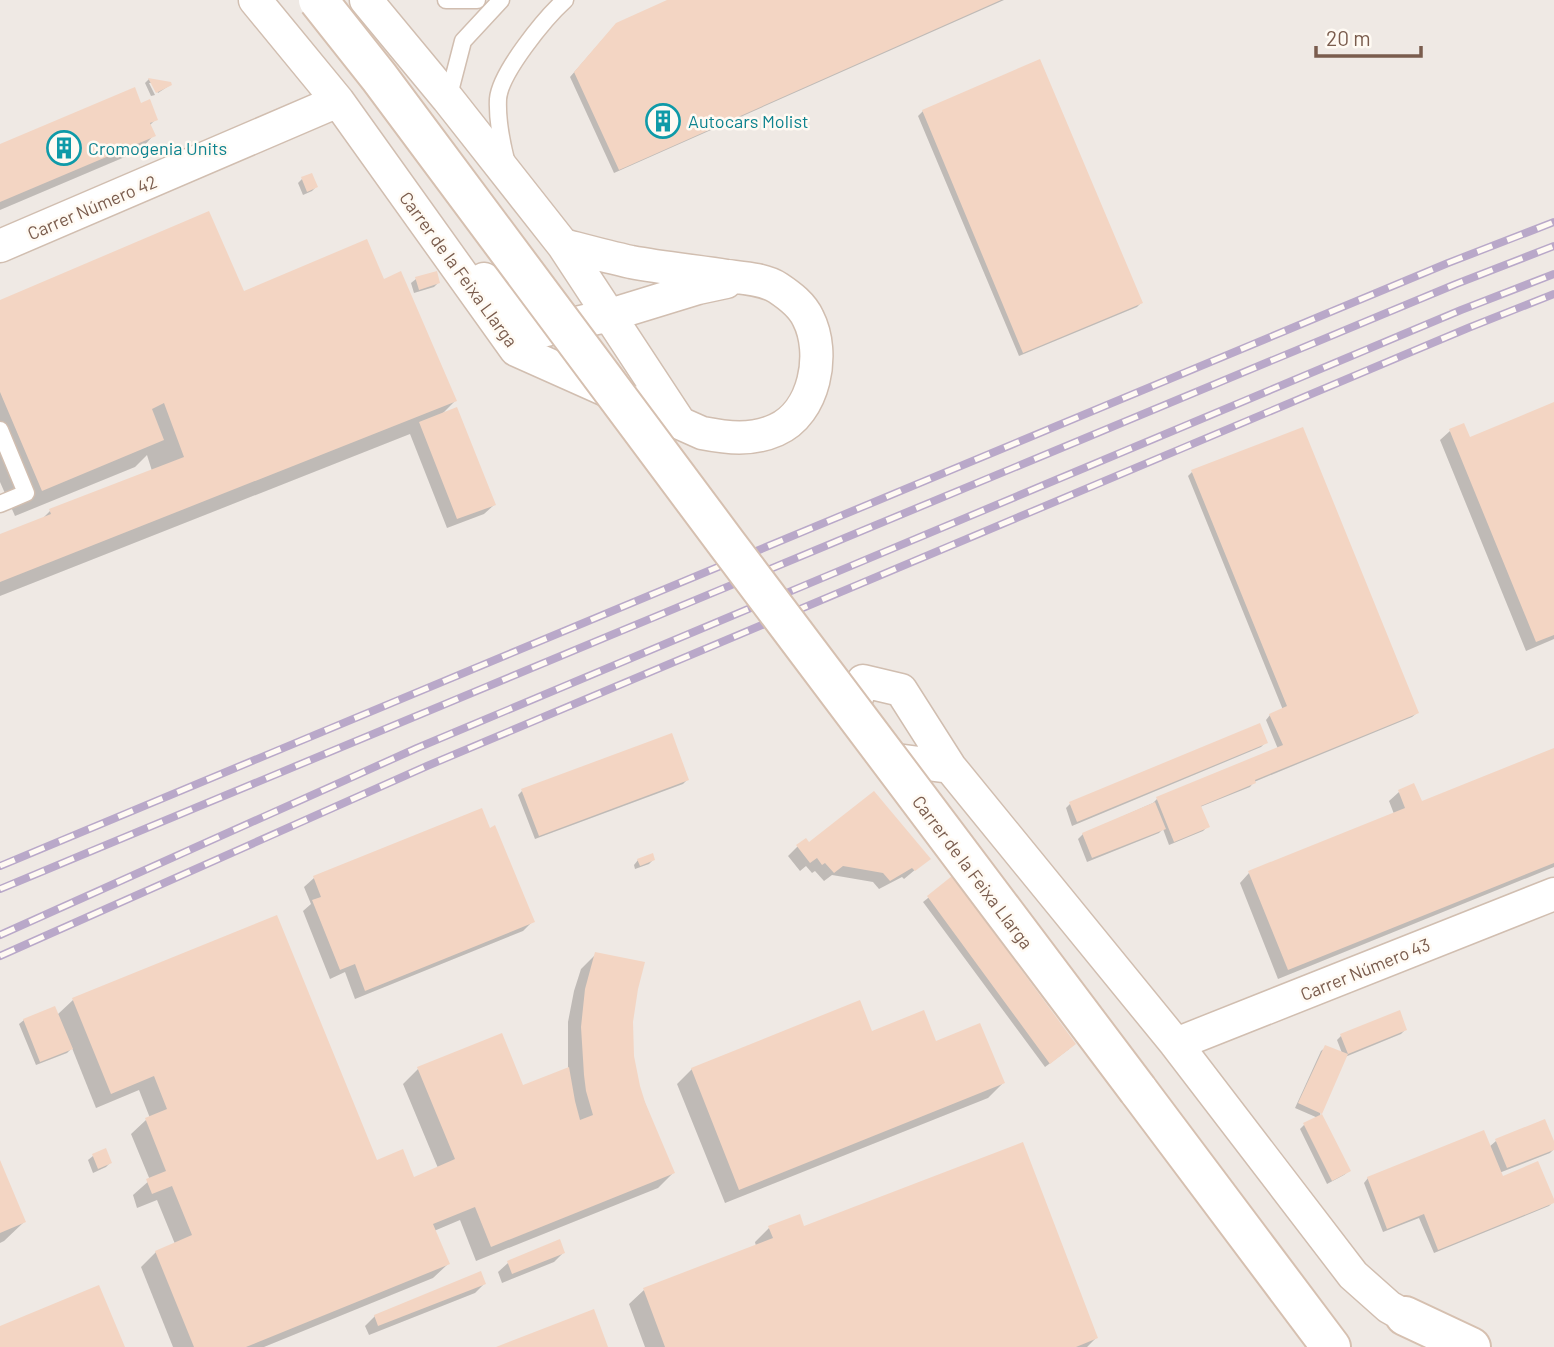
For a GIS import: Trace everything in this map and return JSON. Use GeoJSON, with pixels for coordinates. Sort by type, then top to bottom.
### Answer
{"type":"FeatureCollection","features":[{"type":"Feature","properties":{"kind":"main road","name":"Carrer de la Feixa Llarga"},"geometry":{"type":"LineString","coordinates":[[318,0],[379,77],[1331,1347]]}},
{"type":"Feature","properties":{"kind":"main road"},"geometry":{"type":"LineString","coordinates":[[1405,1316],[1446,1347]]}},
{"type":"Feature","properties":{"kind":"main road"},"geometry":{"type":"LineString","coordinates":[[1405,1316],[1471,1347]]}},
{"type":"Feature","properties":{"kind":"street","name":"Carrer de la Feixa Llarga"},"geometry":{"type":"LineString","coordinates":[[255,0],[338,101],[516,350],[702,433],[727,438],[752,438],[777,430],[794,418],[806,399],[817,354],[815,335],[808,316],[794,299],[775,285],[754,280],[631,261],[564,245]]}},
{"type":"Feature","properties":{"kind":"street"},"geometry":{"type":"LineString","coordinates":[[366,0],[564,245],[680,423]]}},
{"type":"Feature","properties":{"kind":"street","name":"Carrer de la Feixa Llarga"},"geometry":{"type":"LineString","coordinates":[[338,101],[377,133],[453,240],[493,289],[538,332],[610,315],[720,282],[754,280]]}},
{"type":"Feature","properties":{"kind":"street","name":"Carrer Número 42"},"geometry":{"type":"LineString","coordinates":[[0,246],[338,101]]}},
{"type":"Feature","properties":{"kind":"street"},"geometry":{"type":"LineString","coordinates":[[950,767],[1176,1044],[1353,1275],[1389,1307],[1405,1316]]}},
{"type":"Feature","properties":{"kind":"street","name":"Carrer Número 43"},"geometry":{"type":"LineString","coordinates":[[1176,1044],[1554,894]]}},
{"type":"Feature","properties":{"kind":"lane"},"geometry":{"type":"LineString","coordinates":[[446,0],[477,0]]}},
{"type":"Feature","properties":{"kind":"lane"},"geometry":{"type":"LineString","coordinates":[[447,99],[463,41],[501,0]]}},
{"type":"Feature","properties":{"kind":"lane"},"geometry":{"type":"LineString","coordinates":[[510,179],[500,133],[498,96],[515,58],[565,0]]}},
{"type":"Feature","properties":{"kind":"lane"},"geometry":{"type":"LineString","coordinates":[[0,430],[26,493],[0,504]]}},
{"type":"Feature","properties":{"kind":"shaded area"},"geometry":{"type":"Polygon","coordinates":[[[0,0],[1554,0],[1554,1347],[0,1347],[0,0]]]}},
{"type":"Feature","properties":{"kind":"building","name":"Autocars Molist"},"geometry":{"type":"Polygon","coordinates":[[[667,0],[1001,0],[619,170],[574,72],[616,23],[667,0]]]}},
{"type":"Feature","properties":{"kind":"building"},"geometry":{"type":"Polygon","coordinates":[[[1040,59],[1143,303],[1023,353],[922,110],[1040,59]]]}},
{"type":"Feature","properties":{"kind":"building"},"geometry":{"type":"Polygon","coordinates":[[[148,78],[171,82],[172,85],[156,93],[148,78]]]}},
{"type":"Feature","properties":{"kind":"building","name":"Cromogenia Units"},"geometry":{"type":"Polygon","coordinates":[[[135,87],[141,103],[150,99],[158,120],[150,123],[156,136],[0,202],[0,144],[135,87]]]}},
{"type":"Feature","properties":{"kind":"building"},"geometry":{"type":"Polygon","coordinates":[[[312,173],[318,187],[307,192],[301,177],[312,173]]]}},
{"type":"Feature","properties":{"kind":"building"},"geometry":{"type":"Polygon","coordinates":[[[209,211],[244,291],[367,239],[384,279],[401,271],[457,401],[0,582],[0,534],[51,514],[49,509],[184,457],[164,403],[152,409],[164,440],[42,491],[0,392],[0,300],[209,211]]]}},
{"type":"Feature","properties":{"kind":"building"},"geometry":{"type":"Polygon","coordinates":[[[437,271],[440,283],[419,290],[415,277],[437,271]]]}},
{"type":"Feature","properties":{"kind":"building"},"geometry":{"type":"Polygon","coordinates":[[[1554,402],[1554,635],[1536,642],[1449,429],[1464,423],[1470,437],[1554,402]]]}},
{"type":"Feature","properties":{"kind":"building"},"geometry":{"type":"Polygon","coordinates":[[[457,407],[496,505],[457,519],[419,422],[457,407]]]}},
{"type":"Feature","properties":{"kind":"building"},"geometry":{"type":"Polygon","coordinates":[[[1303,427],[1419,713],[1255,780],[1256,783],[1201,806],[1210,827],[1174,842],[1156,797],[1283,745],[1269,714],[1287,706],[1191,470],[1303,427]]]}},
{"type":"Feature","properties":{"kind":"building"},"geometry":{"type":"Polygon","coordinates":[[[1260,723],[1268,743],[1077,822],[1069,802],[1260,723]]]}},
{"type":"Feature","properties":{"kind":"building"},"geometry":{"type":"Polygon","coordinates":[[[672,733],[689,780],[539,836],[521,789],[672,733]]]}},
{"type":"Feature","properties":{"kind":"building"},"geometry":{"type":"Polygon","coordinates":[[[1554,748],[1554,863],[1288,970],[1248,871],[1405,808],[1398,790],[1414,783],[1422,801],[1554,748]]]}},
{"type":"Feature","properties":{"kind":"building"},"geometry":{"type":"Polygon","coordinates":[[[874,791],[931,859],[915,871],[912,868],[890,881],[883,873],[843,866],[834,873],[817,858],[810,863],[796,845],[806,838],[809,842],[874,791]]]}},
{"type":"Feature","properties":{"kind":"building"},"geometry":{"type":"Polygon","coordinates":[[[1155,802],[1166,829],[1092,858],[1082,833],[1155,802]]]}},
{"type":"Feature","properties":{"kind":"building"},"geometry":{"type":"Polygon","coordinates":[[[482,808],[490,828],[495,825],[535,922],[365,991],[355,964],[340,970],[312,900],[321,897],[313,876],[482,808]]]}},
{"type":"Feature","properties":{"kind":"building"},"geometry":{"type":"Polygon","coordinates":[[[653,853],[655,860],[640,866],[637,859],[653,853]]]}},
{"type":"Feature","properties":{"kind":"building"},"geometry":{"type":"Polygon","coordinates":[[[952,876],[1076,1044],[1050,1064],[927,896],[952,876]]]}},
{"type":"Feature","properties":{"kind":"building"},"geometry":{"type":"Polygon","coordinates":[[[277,915],[377,1160],[403,1149],[414,1177],[455,1159],[417,1067],[502,1033],[523,1085],[569,1067],[580,1120],[593,1115],[586,1091],[581,1027],[585,989],[595,952],[645,962],[633,1022],[634,1056],[645,1102],[675,1173],[491,1247],[475,1207],[433,1224],[450,1264],[246,1347],[194,1347],[155,1251],[192,1235],[172,1186],[152,1194],[146,1179],[166,1171],[145,1118],[167,1109],[154,1076],[111,1094],[72,998],[277,915]]]}},
{"type":"Feature","properties":{"kind":"building"},"geometry":{"type":"Polygon","coordinates":[[[860,1000],[872,1031],[924,1010],[936,1041],[980,1023],[1005,1083],[739,1190],[691,1068],[860,1000]]]}},
{"type":"Feature","properties":{"kind":"building"},"geometry":{"type":"Polygon","coordinates":[[[55,1006],[73,1049],[40,1062],[23,1019],[55,1006]]]}},
{"type":"Feature","properties":{"kind":"building"},"geometry":{"type":"Polygon","coordinates":[[[1400,1010],[1407,1030],[1348,1054],[1340,1034],[1400,1010]]]}},
{"type":"Feature","properties":{"kind":"building"},"geometry":{"type":"Polygon","coordinates":[[[1325,1045],[1348,1054],[1322,1114],[1298,1103],[1325,1045]]]}},
{"type":"Feature","properties":{"kind":"building"},"geometry":{"type":"Polygon","coordinates":[[[1322,1114],[1351,1171],[1332,1181],[1303,1123],[1322,1114]]]}},
{"type":"Feature","properties":{"kind":"building"},"geometry":{"type":"Polygon","coordinates":[[[1545,1119],[1554,1141],[1554,1150],[1507,1168],[1495,1139],[1545,1119]]]}},
{"type":"Feature","properties":{"kind":"building"},"geometry":{"type":"Polygon","coordinates":[[[1484,1130],[1503,1176],[1538,1161],[1554,1203],[1438,1250],[1424,1214],[1387,1229],[1367,1177],[1484,1130]]]}},
{"type":"Feature","properties":{"kind":"building"},"geometry":{"type":"Polygon","coordinates":[[[1023,1142],[1098,1338],[1076,1347],[665,1347],[643,1288],[773,1238],[768,1226],[800,1214],[804,1226],[1023,1142]]]}},
{"type":"Feature","properties":{"kind":"building"},"geometry":{"type":"Polygon","coordinates":[[[106,1148],[112,1163],[98,1169],[92,1154],[106,1148]]]}},
{"type":"Feature","properties":{"kind":"building"},"geometry":{"type":"Polygon","coordinates":[[[0,1160],[26,1222],[0,1233],[0,1160]]]}},
{"type":"Feature","properties":{"kind":"building"},"geometry":{"type":"Polygon","coordinates":[[[560,1239],[565,1253],[512,1274],[507,1261],[560,1239]]]}},
{"type":"Feature","properties":{"kind":"building"},"geometry":{"type":"Polygon","coordinates":[[[481,1271],[486,1284],[378,1326],[374,1315],[481,1271]]]}},
{"type":"Feature","properties":{"kind":"building"},"geometry":{"type":"Polygon","coordinates":[[[99,1285],[125,1347],[0,1347],[0,1326],[99,1285]]]}},
{"type":"Feature","properties":{"kind":"building"},"geometry":{"type":"Polygon","coordinates":[[[594,1309],[608,1347],[496,1347],[594,1309]]]}},
{"type":"Feature","properties":{"kind":"railway"},"geometry":{"type":"LineString","coordinates":[[0,866],[1448,263],[1554,222]]}},
{"type":"Feature","properties":{"kind":"railway"},"geometry":{"type":"LineString","coordinates":[[0,889],[1456,284],[1554,246]]}},
{"type":"Feature","properties":{"kind":"railway"},"geometry":{"type":"LineString","coordinates":[[0,935],[417,748],[1461,310],[1554,274]]}},
{"type":"Feature","properties":{"kind":"railway"},"geometry":{"type":"LineString","coordinates":[[0,956],[427,766],[1554,294]]}},
{"type":"Feature","properties":{"kind":"place","name":"Autocars Molist"},"geometry":{"type":"Point","coordinates":[663,121]}},
{"type":"Feature","properties":{"kind":"place","name":"Cromogenia Units"},"geometry":{"type":"Point","coordinates":[64,148]}}]}
